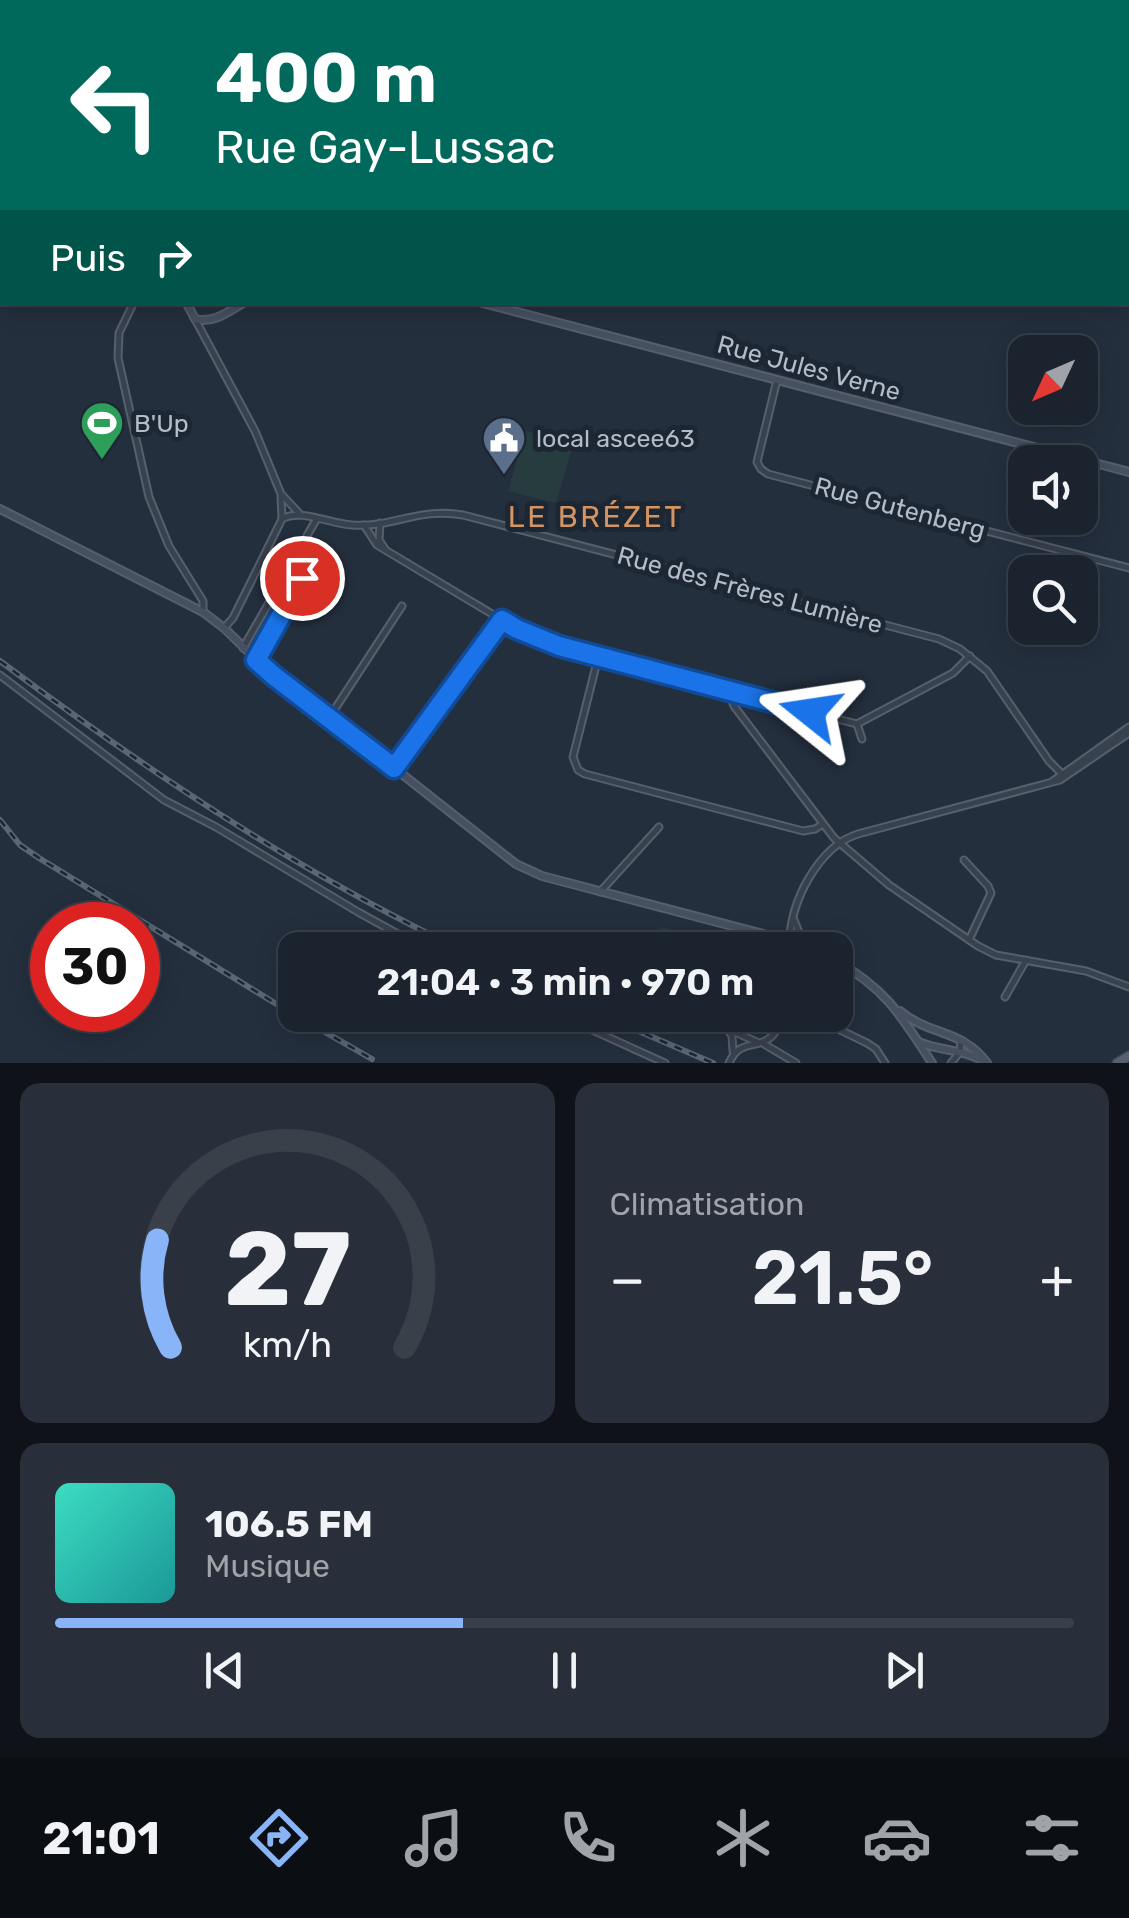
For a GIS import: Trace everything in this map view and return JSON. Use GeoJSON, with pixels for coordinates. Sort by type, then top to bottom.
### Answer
{"type":"FeatureCollection","features":[{"type":"Feature","properties":{"kind":"main road"},"geometry":{"type":"LineString","coordinates":[[187,305],[194,318],[210,320],[239,305]]}},
{"type":"Feature","properties":{"kind":"main road","name":"Rue Jules Verne"},"geometry":{"type":"LineString","coordinates":[[490,305],[1129,472]]}},
{"type":"Feature","properties":{"kind":"main road"},"geometry":{"type":"LineString","coordinates":[[0,508],[203,612],[256,660],[516,864],[542,876],[751,932]]}},
{"type":"Feature","properties":{"kind":"main road"},"geometry":{"type":"LineString","coordinates":[[853,972],[915,1023],[961,1039],[987,1063]]}},
{"type":"Feature","properties":{"kind":"main road"},"geometry":{"type":"LineString","coordinates":[[893,1004],[932,1063]]}},
{"type":"Feature","properties":{"kind":"main road"},"geometry":{"type":"LineString","coordinates":[[918,1041],[970,1054],[987,1063]]}},
{"type":"Feature","properties":{"kind":"main road"},"geometry":{"type":"LineString","coordinates":[[1117,1063],[1129,1056]]}},
{"type":"Feature","properties":{"kind":"street"},"geometry":{"type":"LineString","coordinates":[[132,305],[118,333],[118,358],[145,480],[161,530],[200,594],[203,612]]}},
{"type":"Feature","properties":{"kind":"street"},"geometry":{"type":"LineString","coordinates":[[194,318],[255,431],[281,494],[301,515]]}},
{"type":"Feature","properties":{"kind":"street"},"geometry":{"type":"LineString","coordinates":[[205,339],[210,320]]}},
{"type":"Feature","properties":{"kind":"street","name":"Rue Gutenberg"},"geometry":{"type":"LineString","coordinates":[[776,380],[757,462],[768,474],[1129,568]]}},
{"type":"Feature","properties":{"kind":"street"},"geometry":{"type":"LineString","coordinates":[[224,628],[233,618],[282,519],[281,494]]}},
{"type":"Feature","properties":{"kind":"street","name":"Rue des Frères Lumière"},"geometry":{"type":"LineString","coordinates":[[282,519],[301,515],[364,526],[432,512],[463,514],[925,635],[970,656],[995,681],[1061,774]]}},
{"type":"Feature","properties":{"kind":"street"},"geometry":{"type":"LineString","coordinates":[[244,648],[316,519]]}},
{"type":"Feature","properties":{"kind":"street"},"geometry":{"type":"LineString","coordinates":[[380,523],[379,540],[387,551]]}},
{"type":"Feature","properties":{"kind":"street"},"geometry":{"type":"LineString","coordinates":[[364,526],[374,543],[537,638],[598,658],[856,724],[953,673],[970,656]]}},
{"type":"Feature","properties":{"kind":"street"},"geometry":{"type":"LineString","coordinates":[[256,660],[302,578]]}},
{"type":"Feature","properties":{"kind":"street"},"geometry":{"type":"LineString","coordinates":[[329,718],[402,606]]}},
{"type":"Feature","properties":{"kind":"street"},"geometry":{"type":"LineString","coordinates":[[394,768],[502,620]]}},
{"type":"Feature","properties":{"kind":"street"},"geometry":{"type":"LineString","coordinates":[[598,658],[573,757],[578,770],[804,831],[823,824]]}},
{"type":"Feature","properties":{"kind":"street"},"geometry":{"type":"LineString","coordinates":[[0,675],[164,800],[394,932]]}},
{"type":"Feature","properties":{"kind":"street"},"geometry":{"type":"LineString","coordinates":[[728,692],[734,706],[823,824],[889,885],[996,955],[1086,971],[1129,987]]}},
{"type":"Feature","properties":{"kind":"street"},"geometry":{"type":"LineString","coordinates":[[856,724],[862,739]]}},
{"type":"Feature","properties":{"kind":"street"},"geometry":{"type":"LineString","coordinates":[[1050,783],[1129,730]]}},
{"type":"Feature","properties":{"kind":"street"},"geometry":{"type":"LineString","coordinates":[[789,932],[802,890],[839,842],[1050,783],[1074,772],[1129,730]]}},
{"type":"Feature","properties":{"kind":"street"},"geometry":{"type":"LineString","coordinates":[[1049,761],[1053,770],[1050,783]]}},
{"type":"Feature","properties":{"kind":"street"},"geometry":{"type":"LineString","coordinates":[[600,892],[659,826]]}},
{"type":"Feature","properties":{"kind":"street"},"geometry":{"type":"LineString","coordinates":[[854,856],[858,834]]}},
{"type":"Feature","properties":{"kind":"street"},"geometry":{"type":"LineString","coordinates":[[964,860],[991,893],[970,940]]}},
{"type":"Feature","properties":{"kind":"street"},"geometry":{"type":"LineString","coordinates":[[792,918],[799,932]]}},
{"type":"Feature","properties":{"kind":"street"},"geometry":{"type":"LineString","coordinates":[[784,932],[789,927]]}},
{"type":"Feature","properties":{"kind":"street"},"geometry":{"type":"LineString","coordinates":[[1006,997],[1026,960]]}},
{"type":"Feature","properties":{"kind":"street"},"geometry":{"type":"LineString","coordinates":[[918,1041],[931,1029]]}},
{"type":"Feature","properties":{"kind":"street"},"geometry":{"type":"LineString","coordinates":[[596,1032],[664,1063]]}},
{"type":"Feature","properties":{"kind":"street"},"geometry":{"type":"LineString","coordinates":[[728,1032],[732,1036],[731,1059]]}},
{"type":"Feature","properties":{"kind":"street"},"geometry":{"type":"LineString","coordinates":[[734,1032],[796,1063]]}},
{"type":"Feature","properties":{"kind":"street"},"geometry":{"type":"LineString","coordinates":[[731,1059],[759,1042],[766,1042],[776,1032]]}},
{"type":"Feature","properties":{"kind":"street"},"geometry":{"type":"LineString","coordinates":[[845,1032],[876,1049],[885,1063]]}},
{"type":"Feature","properties":{"kind":"street"},"geometry":{"type":"LineString","coordinates":[[951,1063],[960,1052],[961,1039]]}},
{"type":"Feature","properties":{"kind":"green space"},"geometry":{"type":"Polygon","coordinates":[[[526,431],[573,445],[556,503],[508,491],[526,431]]]}},
{"type":"Feature","properties":{"kind":"railway"},"geometry":{"type":"LineString","coordinates":[[0,661],[224,817],[425,932]]}},
{"type":"Feature","properties":{"kind":"railway"},"geometry":{"type":"LineString","coordinates":[[0,820],[20,845],[39,858],[372,1059]]}},
{"type":"Feature","properties":{"kind":"railway"},"geometry":{"type":"LineString","coordinates":[[641,1032],[713,1063]]}},
{"type":"Feature","properties":{"kind":"place","name":"B'Up"},"geometry":{"type":"Point","coordinates":[102,461]}},
{"type":"Feature","properties":{"kind":"place","name":"local ascee63"},"geometry":{"type":"Point","coordinates":[504,476]}},
{"type":"Feature","properties":{"kind":"district","name":"LE BRÉZET"},"geometry":{"type":"Point","coordinates":[596,517]}},
{"type":"Feature","properties":{"kind":"route"},"geometry":{"type":"LineString","coordinates":[[302,578],[256,660],[394,768],[502,620],[559,646],[810,712]]}}]}
